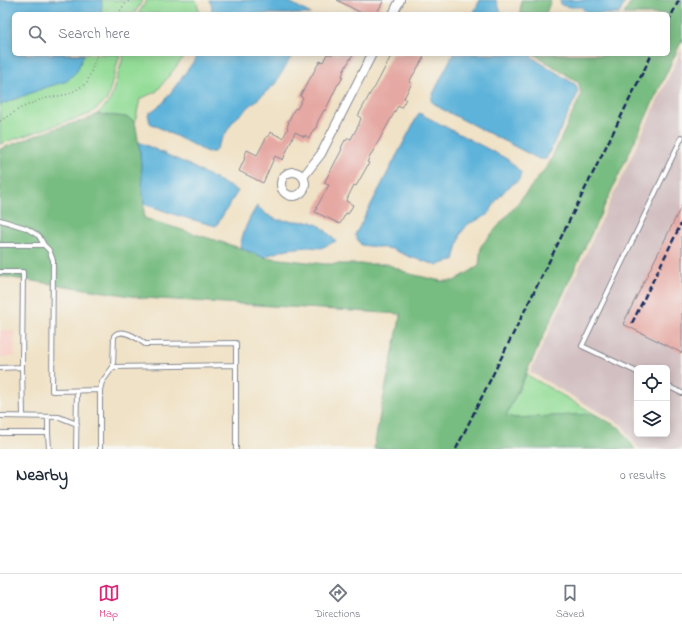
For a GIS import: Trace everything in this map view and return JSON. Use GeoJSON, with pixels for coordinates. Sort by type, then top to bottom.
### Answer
{"type":"FeatureCollection","features":[{"type":"Feature","properties":{"kind":"street"},"geometry":{"type":"LineString","coordinates":[[394,12],[400,0]]}},
{"type":"Feature","properties":{"kind":"street"},"geometry":{"type":"LineString","coordinates":[[303,177],[321,154],[371,56]]}},
{"type":"Feature","properties":{"kind":"lane"},"geometry":{"type":"LineString","coordinates":[[634,371],[582,346],[682,137]]}},
{"type":"Feature","properties":{"kind":"lane"},"geometry":{"type":"LineString","coordinates":[[0,220],[26,228],[39,236],[44,245],[50,250],[53,260],[52,391],[100,390]]}},
{"type":"Feature","properties":{"kind":"lane"},"geometry":{"type":"LineString","coordinates":[[0,245],[44,245]]}},
{"type":"Feature","properties":{"kind":"lane"},"geometry":{"type":"LineString","coordinates":[[0,272],[23,272],[23,415]]}},
{"type":"Feature","properties":{"kind":"lane"},"geometry":{"type":"LineString","coordinates":[[100,449],[100,390],[102,382],[113,367],[114,336],[116,333],[120,332],[136,338],[145,344],[236,343],[236,449]]}},
{"type":"Feature","properties":{"kind":"lane"},"geometry":{"type":"LineString","coordinates":[[113,367],[236,365]]}},
{"type":"Feature","properties":{"kind":"lane"},"geometry":{"type":"LineString","coordinates":[[0,368],[22,367]]}},
{"type":"Feature","properties":{"kind":"lane"},"geometry":{"type":"LineString","coordinates":[[670,387],[682,393]]}},
{"type":"Feature","properties":{"kind":"lane"},"geometry":{"type":"LineString","coordinates":[[76,449],[77,391]]}},
{"type":"Feature","properties":{"kind":"lane"},"geometry":{"type":"LineString","coordinates":[[0,416],[23,415],[59,417],[77,424]]}},
{"type":"Feature","properties":{"kind":"lane"},"geometry":{"type":"LineString","coordinates":[[48,417],[49,449]]}},
{"type":"Feature","properties":{"kind":"lane"},"geometry":{"type":"LineString","coordinates":[[0,433],[48,433]]}},
{"type":"Feature","properties":{"kind":"path"},"geometry":{"type":"LineString","coordinates":[[119,12],[130,0]]}},
{"type":"Feature","properties":{"kind":"path"},"geometry":{"type":"LineString","coordinates":[[0,121],[22,108],[42,99],[68,94],[87,83],[96,56]]}},
{"type":"Feature","properties":{"kind":"shaded area"},"geometry":{"type":"Polygon","coordinates":[[[682,49],[682,449],[639,449],[622,425],[530,372],[682,49]]]}},
{"type":"Feature","properties":{"kind":"shaded area"},"geometry":{"type":"Polygon","coordinates":[[[0,330],[14,330],[15,357],[0,357],[0,330]]]}},
{"type":"Feature","properties":{"kind":"green space"},"geometry":{"type":"Polygon","coordinates":[[[0,0],[143,0],[135,12],[12,12],[12,56],[119,56],[107,100],[90,114],[0,144],[0,0]]]}},
{"type":"Feature","properties":{"kind":"green space"},"geometry":{"type":"Polygon","coordinates":[[[147,0],[196,0],[199,12],[139,12],[147,0]]]}},
{"type":"Feature","properties":{"kind":"green space"},"geometry":{"type":"Polygon","coordinates":[[[521,0],[551,0],[546,12],[520,12],[521,0]]]}},
{"type":"Feature","properties":{"kind":"green space"},"geometry":{"type":"Polygon","coordinates":[[[632,0],[682,0],[682,40],[506,416],[516,418],[592,414],[620,428],[635,449],[374,449],[401,314],[144,298],[0,276],[0,149],[54,129],[91,118],[97,114],[126,117],[135,122],[142,170],[144,218],[240,248],[263,257],[325,264],[387,264],[410,274],[441,281],[454,281],[479,266],[481,246],[549,164],[581,95],[578,82],[537,56],[670,56],[670,12],[625,12],[632,0]]]}},
{"type":"Feature","properties":{"kind":"green space"},"geometry":{"type":"Polygon","coordinates":[[[123,56],[184,56],[157,91],[140,99],[135,122],[126,117],[97,114],[110,101],[123,56]]]}},
{"type":"Feature","properties":{"kind":"green space"},"geometry":{"type":"Polygon","coordinates":[[[527,373],[529,376],[598,416],[592,414],[516,418],[505,417],[527,373]]]}},
{"type":"Feature","properties":{"kind":"water"},"geometry":{"type":"Polygon","coordinates":[[[0,0],[101,0],[101,12],[12,12],[12,56],[83,56],[77,71],[67,81],[0,105],[0,0]]]}},
{"type":"Feature","properties":{"kind":"water"},"geometry":{"type":"Polygon","coordinates":[[[209,0],[286,0],[307,12],[211,12],[212,6],[209,0]]]}},
{"type":"Feature","properties":{"kind":"water"},"geometry":{"type":"Polygon","coordinates":[[[480,0],[496,0],[501,12],[474,12],[480,0]]]}},
{"type":"Feature","properties":{"kind":"water"},"geometry":{"type":"Polygon","coordinates":[[[560,0],[626,0],[620,12],[586,12],[581,7],[561,5],[560,0]]]}},
{"type":"Feature","properties":{"kind":"water"},"geometry":{"type":"Polygon","coordinates":[[[198,56],[292,56],[275,84],[234,120],[214,152],[207,152],[150,123],[148,114],[163,103],[198,56]]]}},
{"type":"Feature","properties":{"kind":"water"},"geometry":{"type":"Polygon","coordinates":[[[452,56],[532,56],[576,85],[578,93],[546,159],[539,159],[440,108],[431,101],[452,56]]]}},
{"type":"Feature","properties":{"kind":"water"},"geometry":{"type":"Polygon","coordinates":[[[419,113],[507,159],[521,172],[519,180],[506,189],[496,201],[488,215],[468,224],[461,233],[454,260],[437,265],[410,257],[392,249],[361,245],[355,235],[419,113]]]}},
{"type":"Feature","properties":{"kind":"water"},"geometry":{"type":"Polygon","coordinates":[[[139,142],[187,164],[238,191],[216,226],[179,216],[144,204],[139,142]]]}},
{"type":"Feature","properties":{"kind":"water"},"geometry":{"type":"Polygon","coordinates":[[[257,206],[266,214],[277,220],[312,222],[322,227],[336,241],[321,248],[309,247],[287,249],[263,257],[240,248],[246,226],[257,206]]]}},
{"type":"Feature","properties":{"kind":"building"},"geometry":{"type":"Polygon","coordinates":[[[337,0],[384,0],[377,12],[359,12],[337,0]]]}},
{"type":"Feature","properties":{"kind":"building"},"geometry":{"type":"Polygon","coordinates":[[[326,56],[352,56],[344,70],[343,77],[318,121],[316,128],[309,138],[295,132],[283,160],[275,156],[263,183],[239,171],[247,150],[257,155],[270,132],[283,138],[288,128],[288,122],[295,108],[297,109],[303,98],[300,96],[320,61],[323,62],[326,56]]]}},
{"type":"Feature","properties":{"kind":"building"},"geometry":{"type":"Polygon","coordinates":[[[391,56],[424,57],[409,82],[412,83],[404,98],[406,99],[401,108],[398,106],[367,162],[369,163],[364,172],[356,186],[354,185],[346,201],[353,205],[348,214],[346,213],[340,224],[315,212],[316,208],[329,185],[324,183],[342,149],[341,148],[345,140],[346,141],[348,138],[351,139],[361,118],[358,116],[391,56]]]}},
{"type":"Feature","properties":{"kind":"building"},"geometry":{"type":"Polygon","coordinates":[[[682,205],[682,353],[623,324],[682,205]]]}},
{"type":"Feature","properties":{"kind":"railway"},"geometry":{"type":"LineString","coordinates":[[670,18],[679,0]]}},
{"type":"Feature","properties":{"kind":"railway"},"geometry":{"type":"LineString","coordinates":[[456,449],[651,56]]}},
{"type":"Feature","properties":{"kind":"railway"},"geometry":{"type":"LineString","coordinates":[[632,323],[682,222]]}}]}
